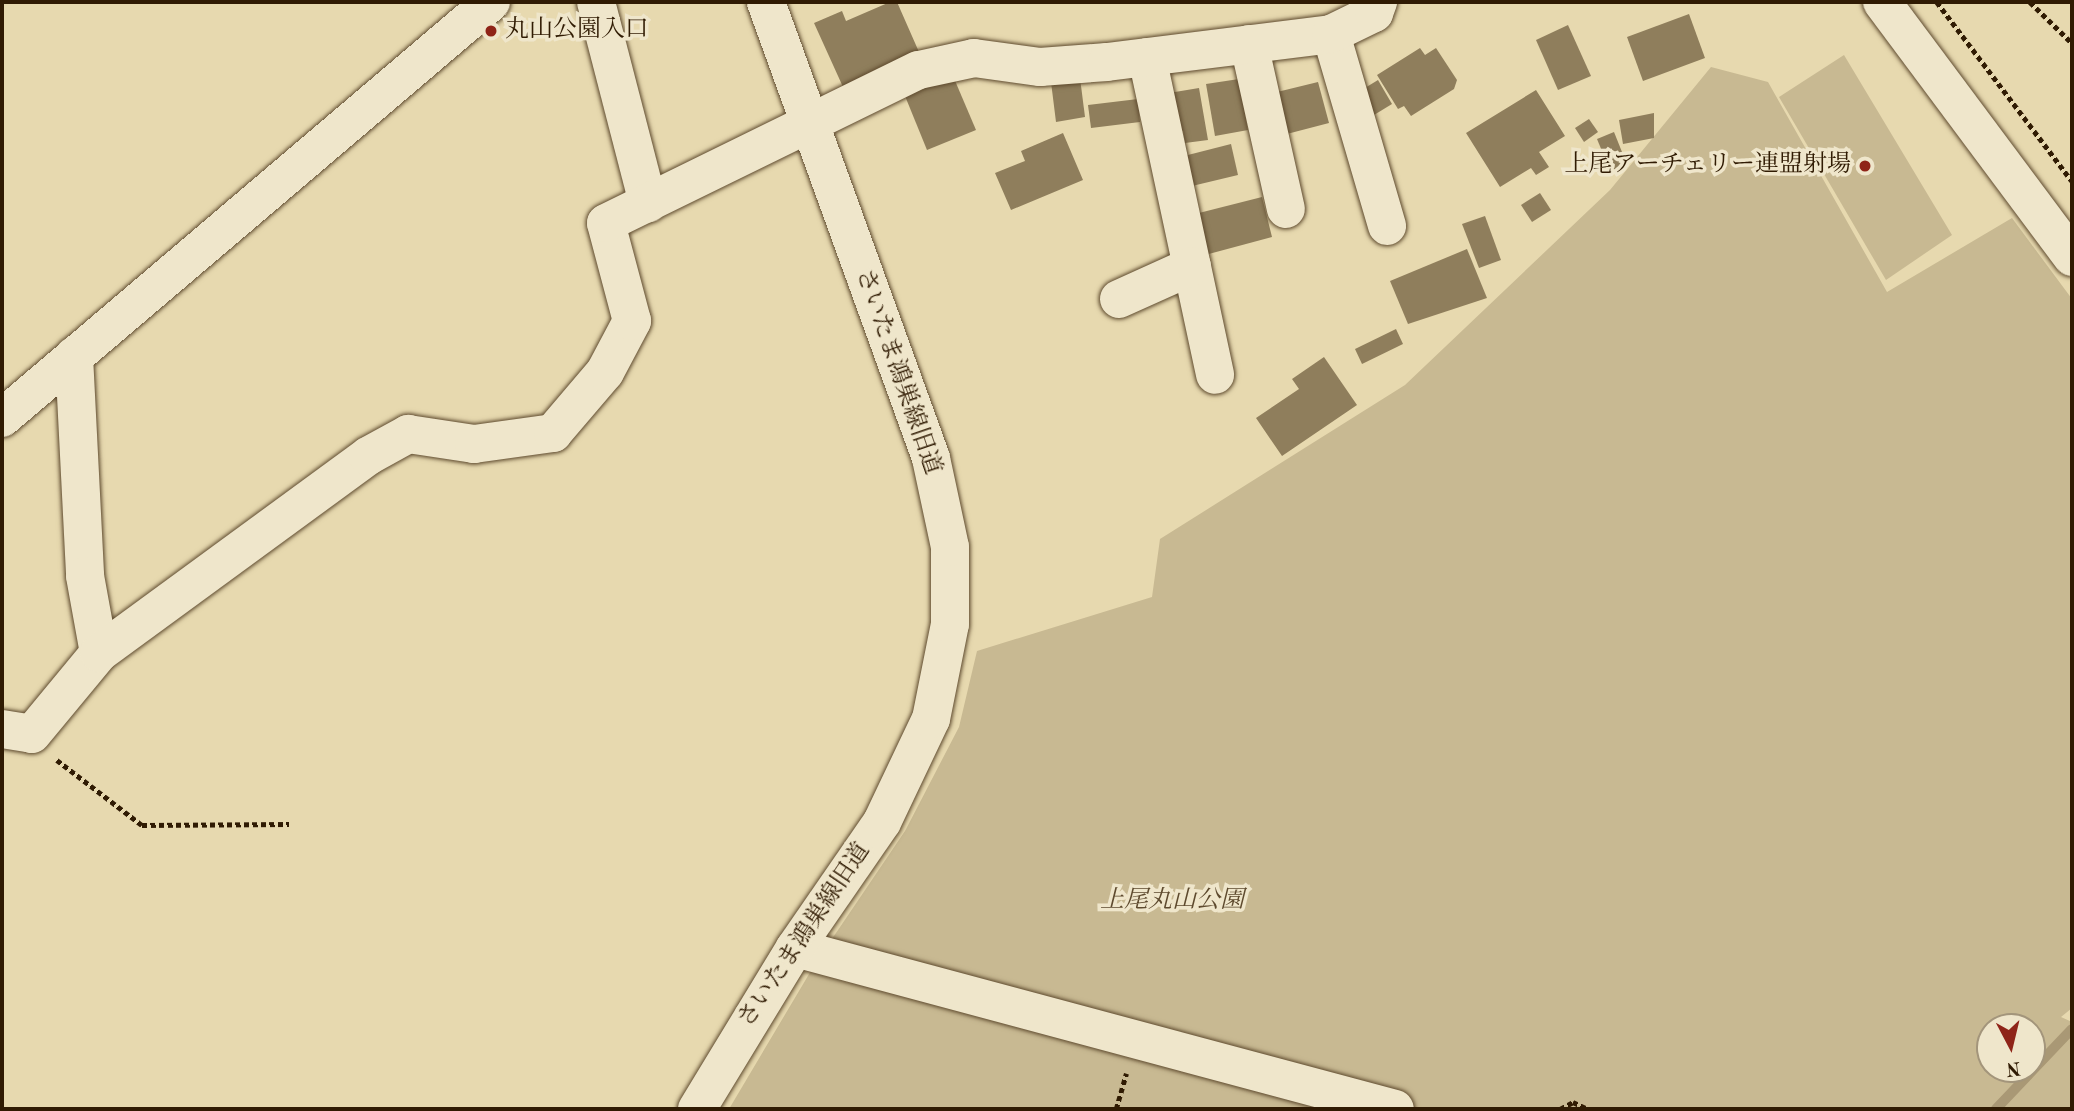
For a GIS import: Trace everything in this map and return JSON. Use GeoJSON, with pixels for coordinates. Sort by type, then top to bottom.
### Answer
{"type":"FeatureCollection","features":[{"type":"Feature","properties":{"kind":"street"},"geometry":{"type":"LineString","coordinates":[[8,402],[75,356],[491,2]]}},
{"type":"Feature","properties":{"kind":"street"},"geometry":{"type":"LineString","coordinates":[[596,2],[648,203]]}},
{"type":"Feature","properties":{"kind":"street","name":"さいたま鴻巣線旧道"},"geometry":{"type":"LineString","coordinates":[[697,1109],[795,947],[882,822],[932,719],[950,624],[950,547],[931,458],[766,2]]}},
{"type":"Feature","properties":{"kind":"street"},"geometry":{"type":"LineString","coordinates":[[17,731],[99,653],[368,456],[408,434],[474,444],[553,433],[605,372],[632,321],[606,222],[809,127],[919,70],[974,58],[1040,66],[1147,57],[1331,34],[1374,13],[1378,2]]}},
{"type":"Feature","properties":{"kind":"street"},"geometry":{"type":"LineString","coordinates":[[1882,2],[2072,257]]}},
{"type":"Feature","properties":{"kind":"street"},"geometry":{"type":"LineString","coordinates":[[1331,34],[1387,226]]}},
{"type":"Feature","properties":{"kind":"street"},"geometry":{"type":"LineString","coordinates":[[1250,44],[1286,209]]}},
{"type":"Feature","properties":{"kind":"street"},"geometry":{"type":"LineString","coordinates":[[1147,57],[1215,375]]}},
{"type":"Feature","properties":{"kind":"street"},"geometry":{"type":"LineString","coordinates":[[1119,299],[1192,265]]}},
{"type":"Feature","properties":{"kind":"street"},"geometry":{"type":"LineString","coordinates":[[75,356],[85,576],[99,653]]}},
{"type":"Feature","properties":{"kind":"street"},"geometry":{"type":"LineString","coordinates":[[795,947],[1395,1109]]}},
{"type":"Feature","properties":{"kind":"path"},"geometry":{"type":"LineString","coordinates":[[1937,2],[2072,181]]}},
{"type":"Feature","properties":{"kind":"path"},"geometry":{"type":"LineString","coordinates":[[2030,2],[2072,43]]}},
{"type":"Feature","properties":{"kind":"path"},"geometry":{"type":"LineString","coordinates":[[17,731],[99,798],[142,825],[289,824]]}},
{"type":"Feature","properties":{"kind":"path"},"geometry":{"type":"LineString","coordinates":[[1560,1109],[1573,1102],[1588,1109]]}},
{"type":"Feature","properties":{"kind":"green space","name":"上尾アーチェリー連盟射場"},"geometry":{"type":"Polygon","coordinates":[[[1844,55],[1952,235],[1886,280],[1779,97],[1844,55]]]}},
{"type":"Feature","properties":{"kind":"green space","name":"上尾丸山公園"},"geometry":{"type":"Polygon","coordinates":[[[1711,67],[1768,82],[1887,292],[2012,218],[2072,299],[2072,1008],[2061,1017],[2072,1022],[2072,1109],[729,1109],[815,964],[905,831],[959,727],[977,651],[1152,597],[1160,539],[1405,385],[1610,190],[1711,67]]]}},
{"type":"Feature","properties":{"kind":"building"},"geometry":{"type":"Polygon","coordinates":[[[890,2],[897,2],[919,52],[843,87],[814,23],[842,11],[846,21],[890,2]]]}},
{"type":"Feature","properties":{"kind":"building"},"geometry":{"type":"Polygon","coordinates":[[[1689,14],[1705,58],[1643,81],[1627,37],[1689,14]]]}},
{"type":"Feature","properties":{"kind":"building"},"geometry":{"type":"Polygon","coordinates":[[[1568,25],[1591,76],[1558,90],[1536,40],[1568,25]]]}},
{"type":"Feature","properties":{"kind":"building"},"geometry":{"type":"Polygon","coordinates":[[[1420,48],[1425,55],[1436,48],[1457,80],[1454,89],[1411,116],[1404,106],[1398,109],[1377,75],[1420,48]]]}},
{"type":"Feature","properties":{"kind":"building"},"geometry":{"type":"Polygon","coordinates":[[[953,76],[976,130],[927,150],[905,96],[953,76]]]}},
{"type":"Feature","properties":{"kind":"building"},"geometry":{"type":"Polygon","coordinates":[[[1080,78],[1085,117],[1056,122],[1051,82],[1080,78]]]}},
{"type":"Feature","properties":{"kind":"building"},"geometry":{"type":"Polygon","coordinates":[[[1239,79],[1248,130],[1215,136],[1206,84],[1239,79]]]}},
{"type":"Feature","properties":{"kind":"building"},"geometry":{"type":"Polygon","coordinates":[[[1378,80],[1392,104],[1374,115],[1360,91],[1378,80]]]}},
{"type":"Feature","properties":{"kind":"building"},"geometry":{"type":"Polygon","coordinates":[[[1318,82],[1329,123],[1283,135],[1273,93],[1318,82]]]}},
{"type":"Feature","properties":{"kind":"building"},"geometry":{"type":"Polygon","coordinates":[[[1199,88],[1208,140],[1185,143],[1183,131],[1175,132],[1169,93],[1199,88]]]}},
{"type":"Feature","properties":{"kind":"building"},"geometry":{"type":"Polygon","coordinates":[[[1536,90],[1565,136],[1539,152],[1549,167],[1536,175],[1531,168],[1500,187],[1466,133],[1536,90]]]}},
{"type":"Feature","properties":{"kind":"building"},"geometry":{"type":"Polygon","coordinates":[[[1138,99],[1140,122],[1091,128],[1088,105],[1138,99]]]}},
{"type":"Feature","properties":{"kind":"building"},"geometry":{"type":"Polygon","coordinates":[[[1654,113],[1654,138],[1623,144],[1619,120],[1654,113]]]}},
{"type":"Feature","properties":{"kind":"building"},"geometry":{"type":"Polygon","coordinates":[[[1589,119],[1598,132],[1584,142],[1575,128],[1589,119]]]}},
{"type":"Feature","properties":{"kind":"building"},"geometry":{"type":"Polygon","coordinates":[[[1614,132],[1628,167],[1611,173],[1597,139],[1614,132]]]}},
{"type":"Feature","properties":{"kind":"building"},"geometry":{"type":"Polygon","coordinates":[[[1063,133],[1083,180],[1011,210],[995,173],[1025,161],[1021,151],[1063,133]]]}},
{"type":"Feature","properties":{"kind":"building"},"geometry":{"type":"Polygon","coordinates":[[[1231,144],[1238,175],[1192,186],[1184,156],[1231,144]]]}},
{"type":"Feature","properties":{"kind":"building"},"geometry":{"type":"Polygon","coordinates":[[[1540,193],[1551,210],[1532,222],[1521,205],[1540,193]]]}},
{"type":"Feature","properties":{"kind":"building"},"geometry":{"type":"Polygon","coordinates":[[[1262,197],[1272,237],[1205,255],[1195,214],[1262,197]]]}},
{"type":"Feature","properties":{"kind":"building"},"geometry":{"type":"Polygon","coordinates":[[[1485,216],[1501,260],[1479,268],[1462,224],[1485,216]]]}},
{"type":"Feature","properties":{"kind":"building"},"geometry":{"type":"Polygon","coordinates":[[[1467,249],[1487,298],[1408,324],[1390,281],[1467,249]]]}},
{"type":"Feature","properties":{"kind":"building"},"geometry":{"type":"Polygon","coordinates":[[[1396,329],[1403,344],[1362,364],[1355,349],[1396,329]]]}},
{"type":"Feature","properties":{"kind":"building"},"geometry":{"type":"Polygon","coordinates":[[[1324,357],[1357,405],[1282,456],[1256,418],[1299,389],[1292,379],[1324,357]]]}},
{"type":"Feature","properties":{"kind":"waterway"},"geometry":{"type":"LineString","coordinates":[[1996,1109],[2072,1029]]}},
{"type":"Feature","properties":{"kind":"place","name":"丸山公園入口"},"geometry":{"type":"Point","coordinates":[491,31]}},
{"type":"Feature","properties":{"kind":"place","name":"上尾アーチェリー連盟射場"},"geometry":{"type":"Point","coordinates":[1865,166]}}]}
